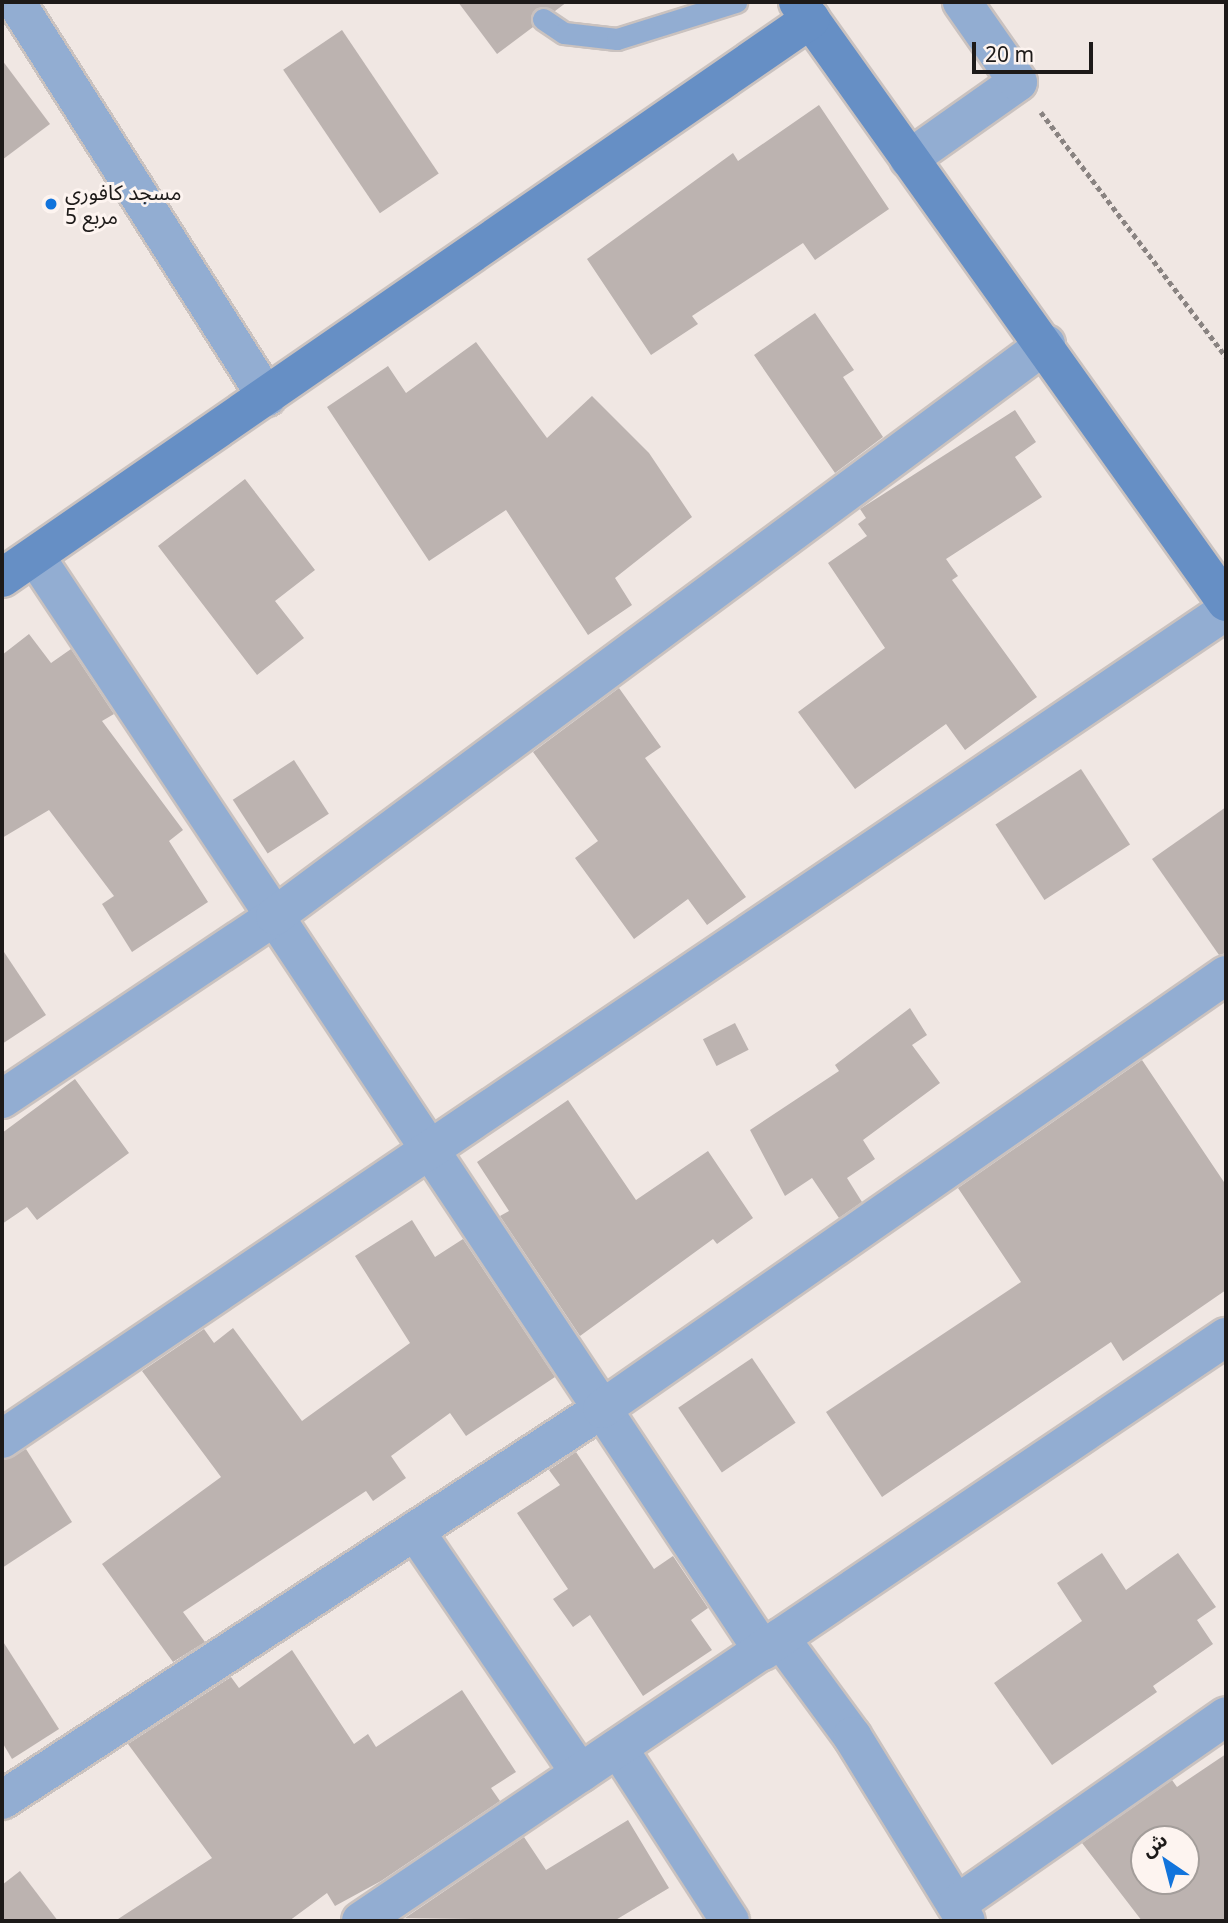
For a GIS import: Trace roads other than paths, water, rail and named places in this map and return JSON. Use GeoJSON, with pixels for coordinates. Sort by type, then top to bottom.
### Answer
{"type":"FeatureCollection","features":[{"type":"Feature","properties":{"kind":"street"},"geometry":{"type":"LineString","coordinates":[[16,2],[267,397]]}},
{"type":"Feature","properties":{"kind":"street"},"geometry":{"type":"LineString","coordinates":[[909,159],[1018,82],[962,2]]}},
{"type":"Feature","properties":{"kind":"street"},"geometry":{"type":"LineString","coordinates":[[2,578],[267,397],[804,11],[1046,344],[1226,602]]}},
{"type":"Feature","properties":{"kind":"street"},"geometry":{"type":"LineString","coordinates":[[2,1099],[275,916],[1046,344]]}},
{"type":"Feature","properties":{"kind":"street"},"geometry":{"type":"LineString","coordinates":[[35,556],[602,1409],[772,1644],[852,1736],[961,1913],[1226,1716]]}},
{"type":"Feature","properties":{"kind":"street"},"geometry":{"type":"LineString","coordinates":[[2,1439],[1226,611]]}},
{"type":"Feature","properties":{"kind":"street"},"geometry":{"type":"LineString","coordinates":[[2,1800],[602,1409],[1226,975]]}},
{"type":"Feature","properties":{"kind":"street"},"geometry":{"type":"LineString","coordinates":[[361,1921],[1226,1337]]}},
{"type":"Feature","properties":{"kind":"street"},"geometry":{"type":"LineString","coordinates":[[415,1531],[580,1773]]}},
{"type":"Feature","properties":{"kind":"street"},"geometry":{"type":"LineString","coordinates":[[618,1748],[730,1921]]}},
{"type":"Feature","properties":{"kind":"lane"},"geometry":{"type":"LineString","coordinates":[[543,19],[574,35],[617,39],[736,2]]}},
{"type":"Feature","properties":{"kind":"place","name":"مسجد كافوري مربع 5"},"geometry":{"type":"Point","coordinates":[51,204]}}]}
